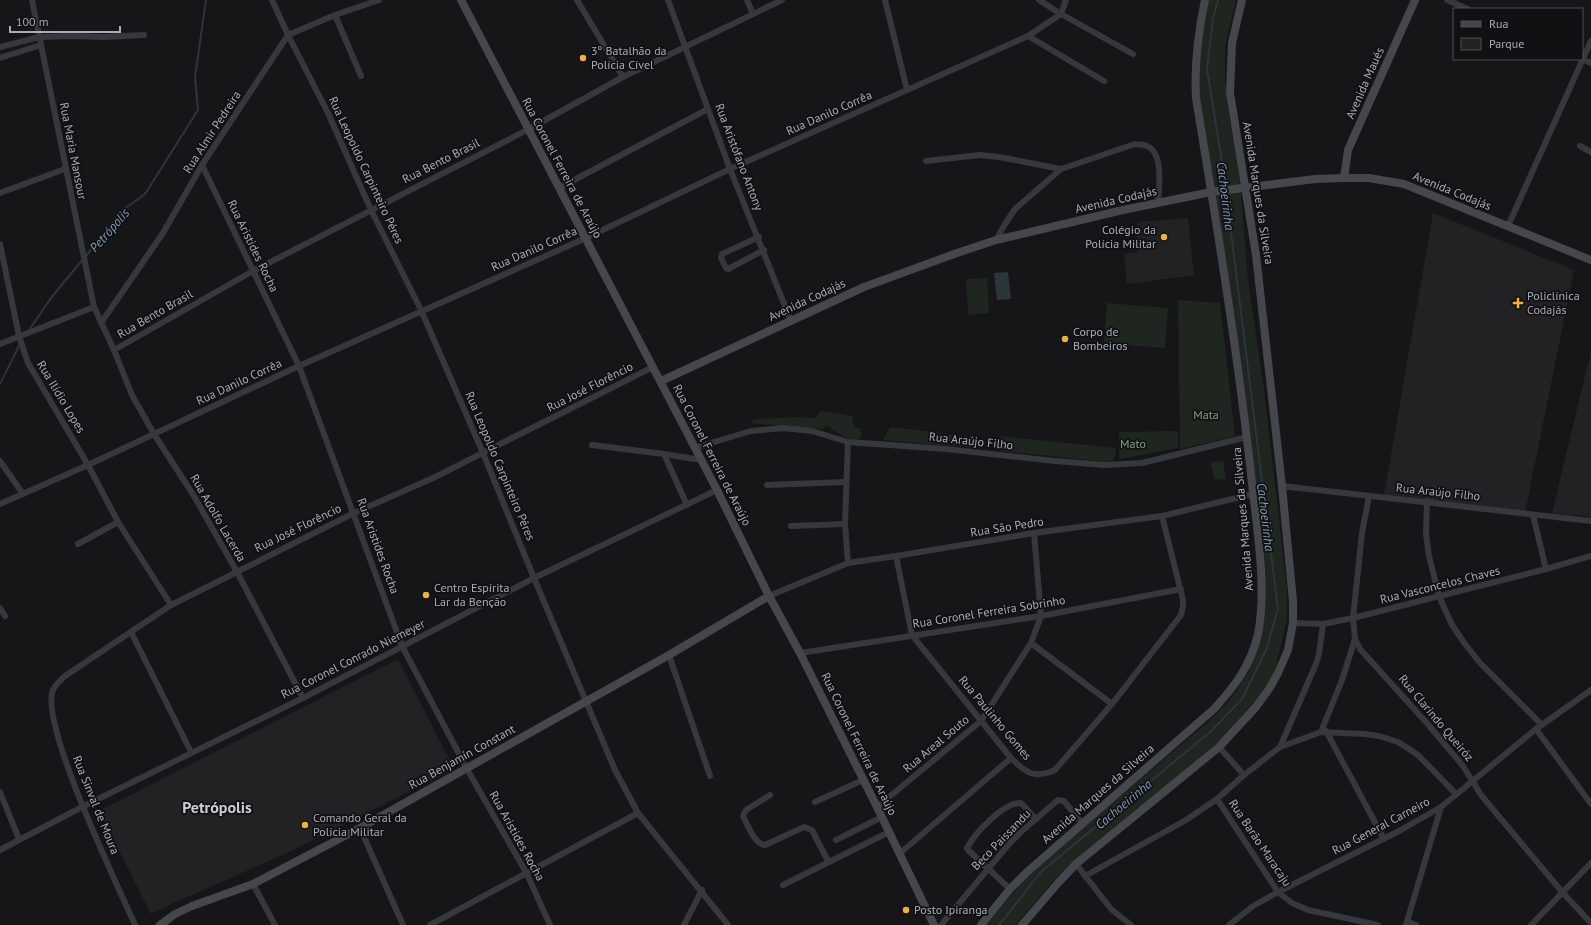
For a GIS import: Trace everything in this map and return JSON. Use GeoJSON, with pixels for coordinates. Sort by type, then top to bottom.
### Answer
{"type":"FeatureCollection","features":[{"type":"Feature","properties":{"kind":"street","name":"Rua Maria Mansour"},"geometry":{"type":"LineString","coordinates":[[32,0],[94,307],[101,322]]}},
{"type":"Feature","properties":{"kind":"street","name":"Rua Leopoldo Carpinteiro Péres"},"geometry":{"type":"LineString","coordinates":[[272,0],[288,35],[328,113],[370,210],[422,310],[615,770],[638,813],[702,890],[728,925]]}},
{"type":"Feature","properties":{"kind":"street"},"geometry":{"type":"LineString","coordinates":[[288,35],[335,15],[379,0]]}},
{"type":"Feature","properties":{"kind":"street","name":"Rua Coronel Ferreira de Araújo"},"geometry":{"type":"LineString","coordinates":[[461,0],[717,490],[769,596],[800,653],[882,817],[934,925]]}},
{"type":"Feature","properties":{"kind":"street"},"geometry":{"type":"LineString","coordinates":[[577,0],[623,77]]}},
{"type":"Feature","properties":{"kind":"street","name":"Rua Aristófano Antony"},"geometry":{"type":"LineString","coordinates":[[668,0],[730,169],[759,237],[791,321]]}},
{"type":"Feature","properties":{"kind":"street"},"geometry":{"type":"LineString","coordinates":[[747,0],[753,14]]}},
{"type":"Feature","properties":{"kind":"street","name":"Rua Bento Brasil"},"geometry":{"type":"LineString","coordinates":[[114,350],[253,271],[529,129],[623,77],[782,0]]}},
{"type":"Feature","properties":{"kind":"street"},"geometry":{"type":"LineString","coordinates":[[885,0],[907,90]]}},
{"type":"Feature","properties":{"kind":"street"},"geometry":{"type":"LineString","coordinates":[[1039,0],[1133,54]]}},
{"type":"Feature","properties":{"kind":"street"},"geometry":{"type":"LineString","coordinates":[[1061,14],[1066,0]]}},
{"type":"Feature","properties":{"kind":"street","name":"Avenida Marques da Silveira"},"geometry":{"type":"LineString","coordinates":[[981,925],[1010,889],[1027,872],[1214,709],[1233,689],[1246,668],[1258,634],[1262,590],[1247,437],[1215,192],[1196,98],[1195,72],[1201,20],[1205,0]]}},
{"type":"Feature","properties":{"kind":"street","name":"Avenida Marques da Silveira"},"geometry":{"type":"LineString","coordinates":[[1022,925],[1076,864],[1219,747],[1256,707],[1278,673],[1288,650],[1293,623],[1293,601],[1282,486],[1256,255],[1243,188],[1230,93],[1232,42],[1242,0]]}},
{"type":"Feature","properties":{"kind":"street","name":"Avenida Maués"},"geometry":{"type":"LineString","coordinates":[[1344,178],[1348,150],[1415,0]]}},
{"type":"Feature","properties":{"kind":"street"},"geometry":{"type":"LineString","coordinates":[[1447,0],[1466,8]]}},
{"type":"Feature","properties":{"kind":"street","name":"Rua Danilo Corrêa"},"geometry":{"type":"LineString","coordinates":[[0,504],[88,465],[422,310],[586,238],[730,169],[1028,36],[1061,14]]}},
{"type":"Feature","properties":{"kind":"street"},"geometry":{"type":"LineString","coordinates":[[335,15],[361,76]]}},
{"type":"Feature","properties":{"kind":"street"},"geometry":{"type":"LineString","coordinates":[[0,47],[39,37],[104,37],[144,35]]}},
{"type":"Feature","properties":{"kind":"street","name":"Rua Almir Pedreira"},"geometry":{"type":"LineString","coordinates":[[101,322],[164,233],[202,165],[288,35]]}},
{"type":"Feature","properties":{"kind":"street"},"geometry":{"type":"LineString","coordinates":[[1028,36],[1104,81]]}},
{"type":"Feature","properties":{"kind":"street"},"geometry":{"type":"LineString","coordinates":[[1583,57],[1591,41]]}},
{"type":"Feature","properties":{"kind":"street"},"geometry":{"type":"LineString","coordinates":[[0,58],[41,45]]}},
{"type":"Feature","properties":{"kind":"street"},"geometry":{"type":"LineString","coordinates":[[1508,226],[1582,60]]}},
{"type":"Feature","properties":{"kind":"street"},"geometry":{"type":"LineString","coordinates":[[559,188],[708,109]]}},
{"type":"Feature","properties":{"kind":"street"},"geometry":{"type":"LineString","coordinates":[[996,240],[1015,209],[1061,169],[1135,144],[1147,146],[1155,152],[1159,164],[1158,203]]}},
{"type":"Feature","properties":{"kind":"street"},"geometry":{"type":"LineString","coordinates":[[1580,146],[1591,152]]}},
{"type":"Feature","properties":{"kind":"street"},"geometry":{"type":"LineString","coordinates":[[926,161],[980,155],[999,157],[1061,169]]}},
{"type":"Feature","properties":{"kind":"street","name":"Rua Aristides Rocha"},"geometry":{"type":"LineString","coordinates":[[202,165],[299,366],[402,646],[467,769],[527,874],[550,925]]}},
{"type":"Feature","properties":{"kind":"street"},"geometry":{"type":"LineString","coordinates":[[0,193],[65,169]]}},
{"type":"Feature","properties":{"kind":"street","name":"Avenida Codajás"},"geometry":{"type":"LineString","coordinates":[[661,381],[864,287],[956,253],[996,240],[1158,203],[1243,188],[1315,179],[1344,178],[1369,178],[1404,184],[1591,260]]}},
{"type":"Feature","properties":{"kind":"street"},"geometry":{"type":"LineString","coordinates":[[759,237],[722,254],[721,258],[726,268],[730,268],[764,250]]}},
{"type":"Feature","properties":{"kind":"street","name":"Rua Ilídio Lopes"},"geometry":{"type":"LineString","coordinates":[[0,244],[19,336],[28,363],[88,465],[118,522],[171,605]]}},
{"type":"Feature","properties":{"kind":"street"},"geometry":{"type":"LineString","coordinates":[[0,344],[94,307]]}},
{"type":"Feature","properties":{"kind":"street","name":"Rua Adolfo Lacerda"},"geometry":{"type":"LineString","coordinates":[[101,322],[132,395],[154,434],[194,496],[303,698]]}},
{"type":"Feature","properties":{"kind":"street","name":"Rua José Florêncio"},"geometry":{"type":"LineString","coordinates":[[53,689],[65,676],[171,605],[354,513],[433,478],[653,367]]}},
{"type":"Feature","properties":{"kind":"street","name":"Rua Araújo Filho"},"geometry":{"type":"LineString","coordinates":[[694,448],[751,431],[783,428],[812,431],[848,442],[946,449],[1106,465],[1142,463],[1247,437]]}},
{"type":"Feature","properties":{"kind":"street"},"geometry":{"type":"LineString","coordinates":[[848,442],[845,524],[848,563]]}},
{"type":"Feature","properties":{"kind":"street"},"geometry":{"type":"LineString","coordinates":[[592,445],[701,460]]}},
{"type":"Feature","properties":{"kind":"street"},"geometry":{"type":"LineString","coordinates":[[664,454],[687,504]]}},
{"type":"Feature","properties":{"kind":"street"},"geometry":{"type":"LineString","coordinates":[[0,461],[23,494]]}},
{"type":"Feature","properties":{"kind":"street"},"geometry":{"type":"LineString","coordinates":[[768,485],[846,482]]}},
{"type":"Feature","properties":{"kind":"street","name":"Rua Araújo Filho"},"geometry":{"type":"LineString","coordinates":[[1282,486],[1591,521]]}},
{"type":"Feature","properties":{"kind":"street","name":"Rua Coronel Conrado Niemeyer"},"geometry":{"type":"LineString","coordinates":[[0,850],[82,807],[303,698],[534,578],[717,490]]}},
{"type":"Feature","properties":{"kind":"street","name":"Rua São Pedro"},"geometry":{"type":"LineString","coordinates":[[769,596],[848,563],[1034,533],[1162,516],[1253,494]]}},
{"type":"Feature","properties":{"kind":"street","name":"Rua Clarindo Queiróz"},"geometry":{"type":"LineString","coordinates":[[1369,496],[1356,573],[1353,618],[1355,639],[1364,656],[1389,680],[1421,715],[1463,766],[1481,795],[1563,893],[1591,923]]}},
{"type":"Feature","properties":{"kind":"street"},"geometry":{"type":"LineString","coordinates":[[1427,502],[1428,546],[1439,596],[1452,625],[1481,664],[1542,725]]}},
{"type":"Feature","properties":{"kind":"street"},"geometry":{"type":"LineString","coordinates":[[1533,515],[1546,569]]}},
{"type":"Feature","properties":{"kind":"street","name":"Rua Paulinho Gomes"},"geometry":{"type":"LineString","coordinates":[[896,556],[912,635],[1011,758],[1023,770],[1034,774],[1044,774],[1055,770],[1112,704],[1179,618],[1183,606],[1181,589],[1162,516]]}},
{"type":"Feature","properties":{"kind":"street"},"geometry":{"type":"LineString","coordinates":[[78,544],[118,522]]}},
{"type":"Feature","properties":{"kind":"street"},"geometry":{"type":"LineString","coordinates":[[791,526],[845,524]]}},
{"type":"Feature","properties":{"kind":"street","name":"Rua Areal Souto"},"geometry":{"type":"LineString","coordinates":[[877,807],[981,721],[1031,643],[1041,616],[1034,533]]}},
{"type":"Feature","properties":{"kind":"street","name":"Rua Vasconcelos Chaves"},"geometry":{"type":"LineString","coordinates":[[1293,623],[1323,624],[1353,618],[1546,569],[1591,556]]}},
{"type":"Feature","properties":{"kind":"street","name":"Rua Coronel Ferreira Sobrinho"},"geometry":{"type":"LineString","coordinates":[[800,653],[1041,616],[1181,589]]}},
{"type":"Feature","properties":{"kind":"street","name":"Rua Benjamín Constant"},"geometry":{"type":"LineString","coordinates":[[160,925],[175,914],[192,906],[253,884],[360,828],[669,655],[769,596]]}},
{"type":"Feature","properties":{"kind":"street"},"geometry":{"type":"LineString","coordinates":[[0,608],[5,616]]}},
{"type":"Feature","properties":{"kind":"street"},"geometry":{"type":"LineString","coordinates":[[1280,747],[1316,664],[1319,654],[1323,624]]}},
{"type":"Feature","properties":{"kind":"street"},"geometry":{"type":"LineString","coordinates":[[131,632],[192,752]]}},
{"type":"Feature","properties":{"kind":"street"},"geometry":{"type":"LineString","coordinates":[[1355,639],[1324,732],[1384,839]]}},
{"type":"Feature","properties":{"kind":"street"},"geometry":{"type":"LineString","coordinates":[[1031,643],[1112,704]]}},
{"type":"Feature","properties":{"kind":"street"},"geometry":{"type":"LineString","coordinates":[[669,655],[710,776]]}},
{"type":"Feature","properties":{"kind":"street","name":"Rua Sinval de Moura"},"geometry":{"type":"LineString","coordinates":[[53,689],[51,706],[57,736],[82,807],[135,925]]}},
{"type":"Feature","properties":{"kind":"street","name":"Rua General Carneiro"},"geometry":{"type":"LineString","coordinates":[[1230,925],[1254,906],[1278,892],[1415,823],[1441,807],[1536,729],[1591,690]]}},
{"type":"Feature","properties":{"kind":"street"},"geometry":{"type":"LineString","coordinates":[[1536,729],[1591,804]]}},
{"type":"Feature","properties":{"kind":"street"},"geometry":{"type":"LineString","coordinates":[[1085,876],[1186,820],[1217,799],[1244,775],[1280,747],[1324,732],[1379,736],[1398,742],[1418,755],[1456,794]]}},
{"type":"Feature","properties":{"kind":"street"},"geometry":{"type":"LineString","coordinates":[[1219,747],[1244,775]]}},
{"type":"Feature","properties":{"kind":"street"},"geometry":{"type":"LineString","coordinates":[[899,854],[1011,758]]}},
{"type":"Feature","properties":{"kind":"street"},"geometry":{"type":"LineString","coordinates":[[815,802],[863,780]]}},
{"type":"Feature","properties":{"kind":"street"},"geometry":{"type":"LineString","coordinates":[[1583,794],[1591,790]]}},
{"type":"Feature","properties":{"kind":"street"},"geometry":{"type":"LineString","coordinates":[[0,792],[19,839]]}},
{"type":"Feature","properties":{"kind":"street"},"geometry":{"type":"LineString","coordinates":[[770,795],[746,810],[743,816],[757,842],[761,845],[765,845],[804,827],[808,828],[812,830],[828,861]]}},
{"type":"Feature","properties":{"kind":"street","name":"Rua Barão Maracaju"},"geometry":{"type":"LineString","coordinates":[[1217,799],[1278,892],[1292,903],[1308,910],[1378,925]]}},
{"type":"Feature","properties":{"kind":"street","name":"Beco Paissandu"},"geometry":{"type":"LineString","coordinates":[[941,925],[988,868],[1018,835],[1058,800],[1064,801],[1082,823]]}},
{"type":"Feature","properties":{"kind":"street"},"geometry":{"type":"LineString","coordinates":[[1010,889],[967,848],[986,824],[1008,806],[1018,802],[1025,805],[1036,819]]}},
{"type":"Feature","properties":{"kind":"street"},"geometry":{"type":"LineString","coordinates":[[1416,925],[1407,923],[1441,807]]}},
{"type":"Feature","properties":{"kind":"street"},"geometry":{"type":"LineString","coordinates":[[430,925],[638,813]]}},
{"type":"Feature","properties":{"kind":"street"},"geometry":{"type":"LineString","coordinates":[[836,840],[882,817]]}},
{"type":"Feature","properties":{"kind":"street"},"geometry":{"type":"LineString","coordinates":[[360,828],[403,925]]}},
{"type":"Feature","properties":{"kind":"street"},"geometry":{"type":"LineString","coordinates":[[783,885],[888,832]]}},
{"type":"Feature","properties":{"kind":"street"},"geometry":{"type":"LineString","coordinates":[[1531,925],[1591,863]]}},
{"type":"Feature","properties":{"kind":"street"},"geometry":{"type":"LineString","coordinates":[[1076,864],[1111,909],[1131,925]]}},
{"type":"Feature","properties":{"kind":"street"},"geometry":{"type":"LineString","coordinates":[[253,884],[275,925]]}},
{"type":"Feature","properties":{"kind":"street"},"geometry":{"type":"LineString","coordinates":[[684,925],[702,890]]}},
{"type":"Feature","properties":{"kind":"shaded area"},"geometry":{"type":"Polygon","coordinates":[[[1433,213],[1574,270],[1525,513],[1384,495],[1433,213]]]}},
{"type":"Feature","properties":{"kind":"shaded area","name":"Colégio da Polícia Militar"},"geometry":{"type":"Polygon","coordinates":[[[1188,218],[1194,275],[1127,284],[1124,254],[1138,252],[1137,222],[1188,218]]]}},
{"type":"Feature","properties":{"kind":"shaded area"},"geometry":{"type":"Polygon","coordinates":[[[1008,272],[1011,299],[997,300],[994,273],[1008,272]]]}},
{"type":"Feature","properties":{"kind":"shaded area"},"geometry":{"type":"Polygon","coordinates":[[[1591,351],[1591,517],[1552,513],[1591,351]]]}},
{"type":"Feature","properties":{"kind":"shaded area"},"geometry":{"type":"Polygon","coordinates":[[[398,659],[454,769],[285,854],[151,914],[99,811],[398,659]]]}},
{"type":"Feature","properties":{"kind":"green space"},"geometry":{"type":"Polygon","coordinates":[[[1209,0],[1236,0],[1225,46],[1227,104],[1240,182],[1248,280],[1264,389],[1287,589],[1287,619],[1276,666],[1271,680],[1254,707],[1228,734],[1055,879],[1016,925],[986,925],[1038,864],[1127,791],[1210,720],[1225,705],[1235,693],[1248,672],[1257,652],[1264,595],[1233,341],[1220,219],[1203,126],[1196,73],[1209,0]]]}},
{"type":"Feature","properties":{"kind":"green space"},"geometry":{"type":"Polygon","coordinates":[[[987,278],[989,313],[968,315],[966,279],[987,278]]]}},
{"type":"Feature","properties":{"kind":"green space","name":"Mata"},"geometry":{"type":"Polygon","coordinates":[[[1178,300],[1220,303],[1235,436],[1180,449],[1178,300]]]}},
{"type":"Feature","properties":{"kind":"green space"},"geometry":{"type":"Polygon","coordinates":[[[1107,303],[1168,308],[1165,348],[1104,343],[1107,303]]]}},
{"type":"Feature","properties":{"kind":"green space"},"geometry":{"type":"Polygon","coordinates":[[[821,411],[852,416],[854,427],[861,429],[861,438],[847,438],[827,425],[822,429],[750,423],[755,419],[795,417],[815,418],[821,411]]]}},
{"type":"Feature","properties":{"kind":"green space"},"geometry":{"type":"Polygon","coordinates":[[[890,427],[933,432],[980,441],[979,448],[883,440],[890,427]]]}},
{"type":"Feature","properties":{"kind":"green space","name":"Mato"},"geometry":{"type":"Polygon","coordinates":[[[1178,431],[1178,448],[1119,459],[1119,432],[1178,431]]]}},
{"type":"Feature","properties":{"kind":"green space","name":"Mato"},"geometry":{"type":"Polygon","coordinates":[[[999,436],[1116,448],[1115,458],[1109,462],[1000,451],[999,436]]]}},
{"type":"Feature","properties":{"kind":"green space"},"geometry":{"type":"Polygon","coordinates":[[[1223,461],[1226,479],[1215,480],[1210,462],[1223,461]]]}},
{"type":"Feature","properties":{"kind":"waterway","name":"Petrópolis"},"geometry":{"type":"LineString","coordinates":[[86,256],[123,210],[145,194],[198,110],[195,77],[206,0]]}},
{"type":"Feature","properties":{"kind":"waterway","name":"Cachoeirinha"},"geometry":{"type":"LineString","coordinates":[[1218,0],[1213,18],[1207,69],[1226,187]]}},
{"type":"Feature","properties":{"kind":"waterway","name":"Cachoeirinha"},"geometry":{"type":"LineString","coordinates":[[999,925],[1041,872],[1210,732],[1242,699],[1266,650],[1278,609],[1226,192]]}},
{"type":"Feature","properties":{"kind":"waterway","name":"Petrópolis"},"geometry":{"type":"LineString","coordinates":[[29,330],[51,298],[83,259]]}},
{"type":"Feature","properties":{"kind":"waterway","name":"Petrópolis"},"geometry":{"type":"LineString","coordinates":[[0,384],[20,344]]}},
{"type":"Feature","properties":{"kind":"place","name":"3º Batalhão da Polícia Cível"},"geometry":{"type":"Point","coordinates":[583,58]}},
{"type":"Feature","properties":{"kind":"place","name":"Colégio da Polícia Militar"},"geometry":{"type":"Point","coordinates":[1164,237]}},
{"type":"Feature","properties":{"kind":"place","name":"Policlínica Codajás"},"geometry":{"type":"Point","coordinates":[1518,303]}},
{"type":"Feature","properties":{"kind":"place","name":"Corpo de Bombeiros"},"geometry":{"type":"Point","coordinates":[1065,339]}},
{"type":"Feature","properties":{"kind":"place","name":"Centro Espírita Lar da Benção"},"geometry":{"type":"Point","coordinates":[426,595]}},
{"type":"Feature","properties":{"kind":"place","name":"Comando Geral da Polícia Militar"},"geometry":{"type":"Point","coordinates":[305,825]}},
{"type":"Feature","properties":{"kind":"place","name":"Posto Ipiranga"},"geometry":{"type":"Point","coordinates":[906,910]}},
{"type":"Feature","properties":{"kind":"district","name":"Petrópolis"},"geometry":{"type":"Point","coordinates":[217,807]}}]}
